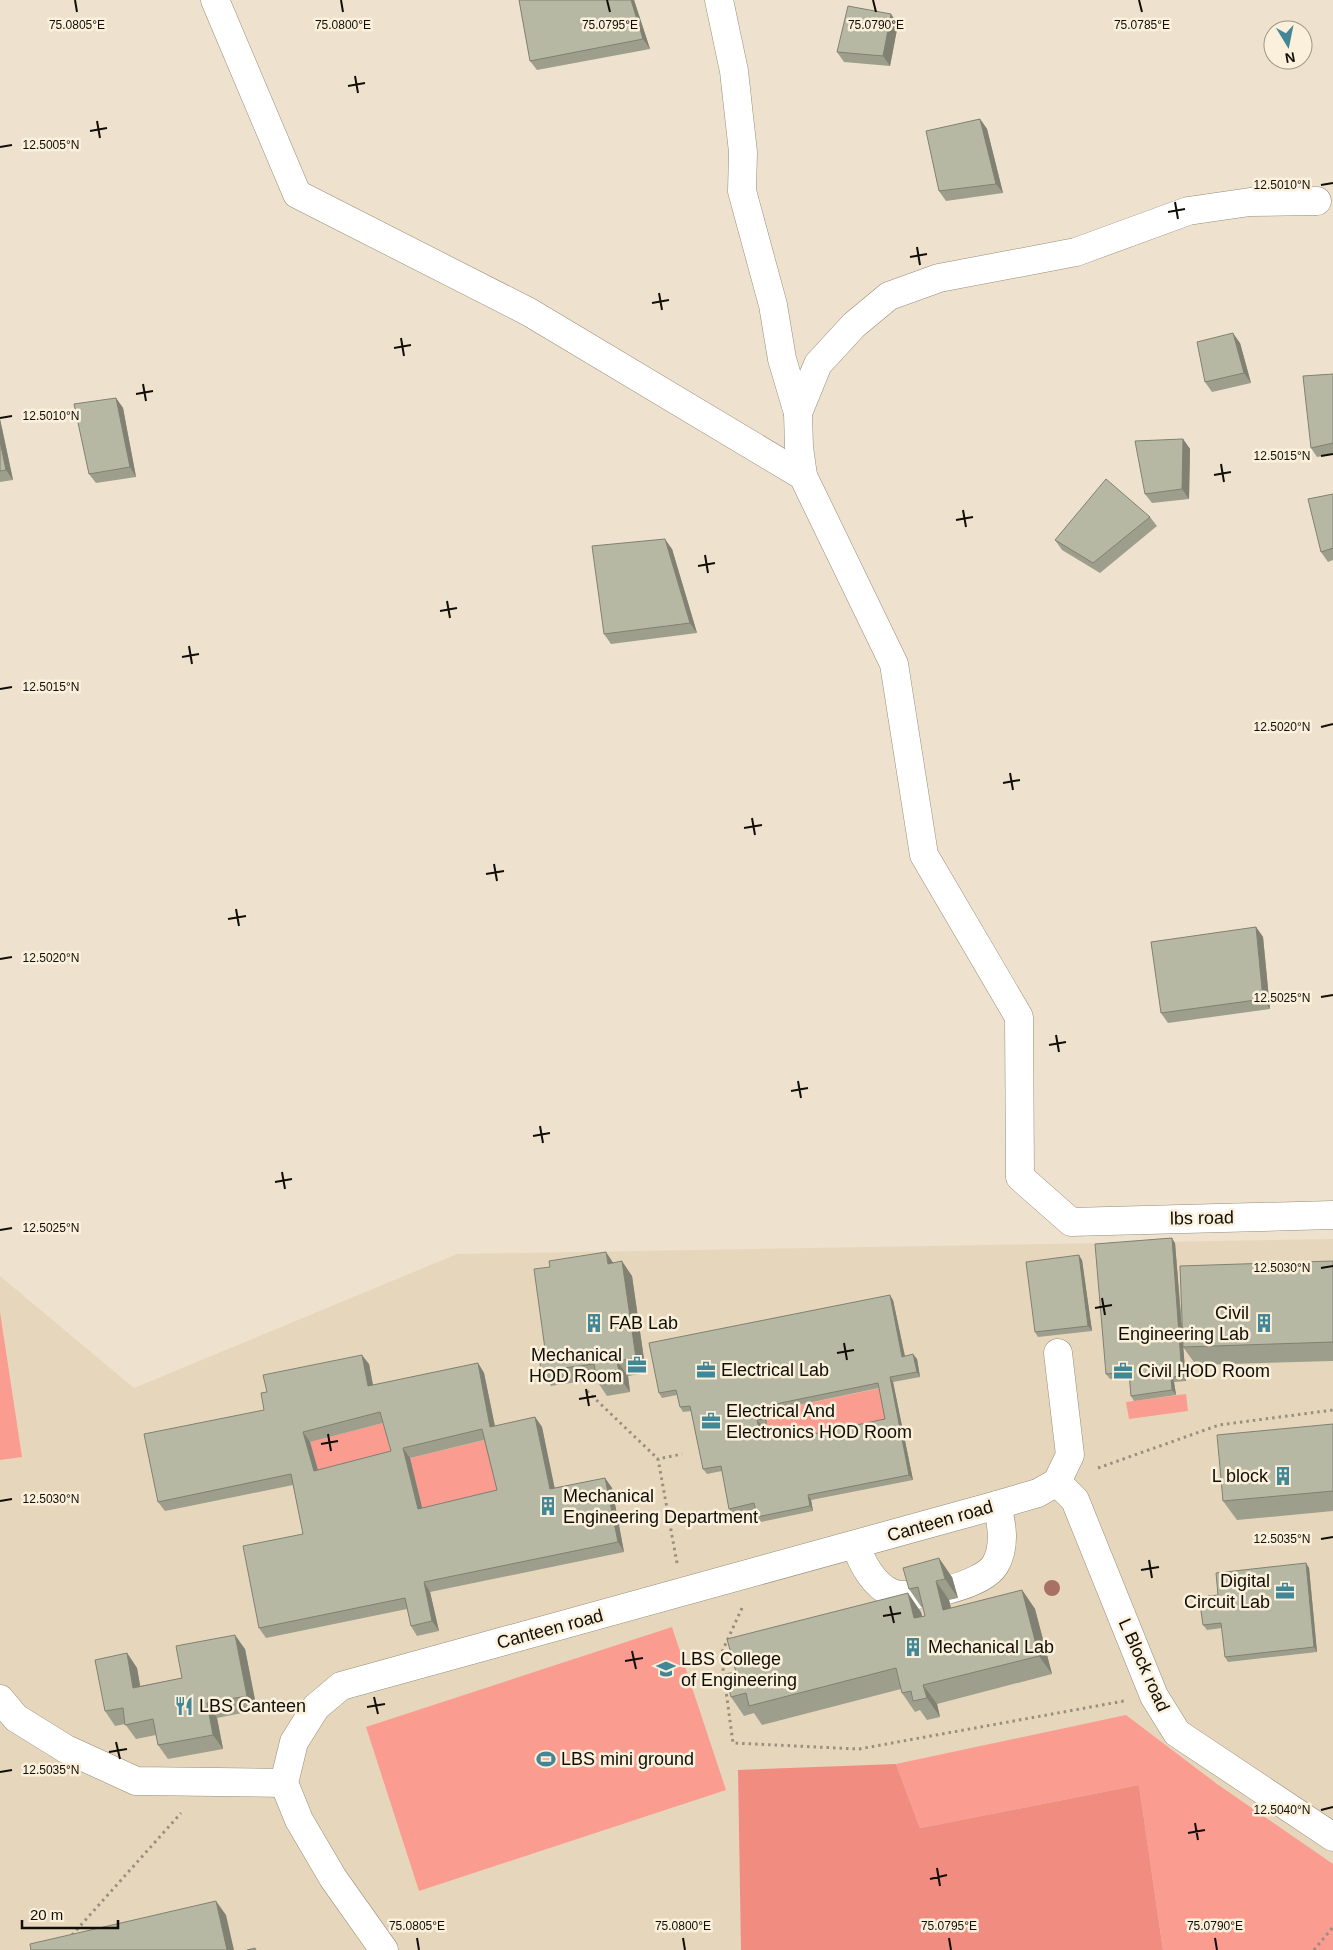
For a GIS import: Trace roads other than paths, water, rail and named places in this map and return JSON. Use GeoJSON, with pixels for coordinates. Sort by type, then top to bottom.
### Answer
{"type":"FeatureCollection","features":[{"type":"Feature","properties":{"kind":"street"},"geometry":{"type":"LineString","coordinates":[[215,0],[297,194],[529,312],[803,476]]}},
{"type":"Feature","properties":{"kind":"street"},"geometry":{"type":"LineString","coordinates":[[718,0],[734,71],[743,152],[742,191],[773,305],[782,359],[798,413],[799,446],[803,476]]}},
{"type":"Feature","properties":{"kind":"street"},"geometry":{"type":"LineString","coordinates":[[798,413],[818,364],[854,325],[889,296],[939,278],[1076,252],[1188,211],[1250,202],[1317,201]]}},
{"type":"Feature","properties":{"kind":"street","name":"lbs road"},"geometry":{"type":"LineString","coordinates":[[803,476],[894,664],[924,855],[1019,1017],[1020,1177],[1071,1222],[1333,1215]]}},
{"type":"Feature","properties":{"kind":"street"},"geometry":{"type":"LineString","coordinates":[[1057,1482],[1070,1455],[1058,1353]]}},
{"type":"Feature","properties":{"kind":"street","name":"Canteen road"},"geometry":{"type":"LineString","coordinates":[[284,1783],[294,1742],[316,1707],[341,1686],[758,1573],[997,1505],[1038,1493],[1057,1482]]}},
{"type":"Feature","properties":{"kind":"street","name":"L Block road"},"geometry":{"type":"LineString","coordinates":[[1057,1482],[1075,1500],[1154,1696],[1177,1733],[1333,1837]]}},
{"type":"Feature","properties":{"kind":"street"},"geometry":{"type":"LineString","coordinates":[[856,1545],[860,1558],[868,1570],[879,1584],[892,1593],[918,1595],[955,1587],[979,1580],[995,1565],[1002,1542],[1002,1524],[997,1505]]}},
{"type":"Feature","properties":{"kind":"street"},"geometry":{"type":"LineString","coordinates":[[0,1699],[16,1718],[66,1749],[136,1781],[284,1783],[299,1820],[334,1878],[384,1950]]}},
{"type":"Feature","properties":{"kind":"place","name":"FAB Lab"},"geometry":{"type":"Point","coordinates":[594,1323]}},
{"type":"Feature","properties":{"kind":"place","name":"Civil Engineering Lab"},"geometry":{"type":"Point","coordinates":[1264,1323]}},
{"type":"Feature","properties":{"kind":"place","name":"Mechanical HOD Room"},"geometry":{"type":"Point","coordinates":[637,1365]}},
{"type":"Feature","properties":{"kind":"place","name":"Electrical Lab"},"geometry":{"type":"Point","coordinates":[706,1370]}},
{"type":"Feature","properties":{"kind":"place","name":"Civil HOD Room"},"geometry":{"type":"Point","coordinates":[1123,1371]}},
{"type":"Feature","properties":{"kind":"place","name":"Electrical And Electronics HOD Room"},"geometry":{"type":"Point","coordinates":[711,1421]}},
{"type":"Feature","properties":{"kind":"place","name":"L block"},"geometry":{"type":"Point","coordinates":[1283,1476]}},
{"type":"Feature","properties":{"kind":"place","name":"Mechanical Engineering Department"},"geometry":{"type":"Point","coordinates":[548,1506]}},
{"type":"Feature","properties":{"kind":"place","name":"Digital Circuit Lab"},"geometry":{"type":"Point","coordinates":[1285,1591]}},
{"type":"Feature","properties":{"kind":"place","name":"Mechanical Lab"},"geometry":{"type":"Point","coordinates":[913,1647]}},
{"type":"Feature","properties":{"kind":"place","name":"LBS College of Engineering"},"geometry":{"type":"Point","coordinates":[666,1669]}},
{"type":"Feature","properties":{"kind":"place","name":"LBS Canteen"},"geometry":{"type":"Point","coordinates":[184,1706]}},
{"type":"Feature","properties":{"kind":"place","name":"LBS mini ground"},"geometry":{"type":"Point","coordinates":[546,1759]}}]}
